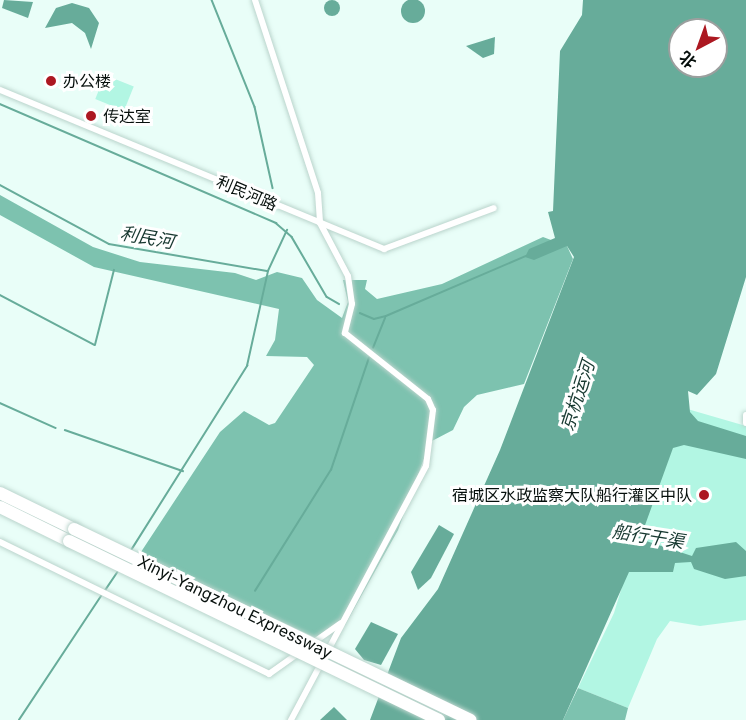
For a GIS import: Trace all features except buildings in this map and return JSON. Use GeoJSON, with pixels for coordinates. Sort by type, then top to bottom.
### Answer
{"type":"FeatureCollection","features":[{"type":"Feature","properties":{"kind":"highway","name":"Xinyi-Yangzhou Expressway"},"geometry":{"type":"LineString","coordinates":[[0,493],[71,535],[439,720]]}},
{"type":"Feature","properties":{"kind":"highway","name":"Xinyi-Yangzhou Expressway"},"geometry":{"type":"LineString","coordinates":[[0,507],[71,535],[470,720]]}},
{"type":"Feature","properties":{"kind":"street"},"geometry":{"type":"LineString","coordinates":[[255,0],[318,193],[320,223],[342,257],[350,285],[345,333],[428,399],[433,410],[426,466],[291,720]]}},
{"type":"Feature","properties":{"kind":"street","name":"利民河路"},"geometry":{"type":"LineString","coordinates":[[0,90],[320,223],[393,249],[494,208]]}},
{"type":"Feature","properties":{"kind":"street"},"geometry":{"type":"LineString","coordinates":[[746,415],[746,423]]}},
{"type":"Feature","properties":{"kind":"street"},"geometry":{"type":"LineString","coordinates":[[0,542],[269,674],[342,622]]}},
{"type":"Feature","properties":{"kind":"shaded area"},"geometry":{"type":"Polygon","coordinates":[[[105,75],[134,87],[124,111],[95,99],[105,75]]]}},
{"type":"Feature","properties":{"kind":"shaded area"},"geometry":{"type":"Polygon","coordinates":[[[0,195],[93,247],[140,262],[235,273],[256,280],[277,272],[302,278],[317,300],[342,318],[348,302],[343,280],[367,280],[365,289],[377,299],[442,284],[543,237],[567,246],[573,259],[524,384],[477,395],[464,407],[453,430],[430,442],[398,530],[345,625],[318,639],[139,555],[220,432],[244,411],[269,425],[275,423],[314,365],[307,357],[266,356],[275,340],[279,309],[94,267],[0,215],[0,195]]]}},
{"type":"Feature","properties":{"kind":"shaded area"},"geometry":{"type":"Polygon","coordinates":[[[677,406],[746,426],[746,620],[700,626],[670,621],[657,639],[628,708],[578,688],[614,613],[677,406]]]}},
{"type":"Feature","properties":{"kind":"shaded area"},"geometry":{"type":"Polygon","coordinates":[[[578,688],[628,708],[625,720],[563,720],[578,688]]]}},
{"type":"Feature","properties":{"kind":"water"},"geometry":{"type":"Polygon","coordinates":[[[413,-1],[421,3],[425,11],[421,19],[413,23],[405,19],[401,11],[405,3],[413,-1]]]}},
{"type":"Feature","properties":{"kind":"water"},"geometry":{"type":"Polygon","coordinates":[[[4,0],[33,2],[28,18],[2,8],[4,0]]]}},
{"type":"Feature","properties":{"kind":"water"},"geometry":{"type":"Polygon","coordinates":[[[329,0],[335,0],[340,8],[338,14],[329,16],[324,11],[324,5],[329,0]]]}},
{"type":"Feature","properties":{"kind":"water","name":"京杭运河"},"geometry":{"type":"Polygon","coordinates":[[[583,0],[746,0],[746,277],[716,374],[697,395],[688,391],[690,412],[698,421],[746,436],[746,459],[684,445],[673,448],[640,539],[692,556],[696,548],[736,542],[746,551],[746,576],[725,579],[694,569],[691,562],[675,563],[673,572],[629,572],[563,720],[370,720],[401,638],[438,589],[500,450],[574,257],[567,246],[534,260],[525,257],[529,249],[555,238],[548,212],[553,211],[560,51],[582,15],[583,0]]]}},
{"type":"Feature","properties":{"kind":"water"},"geometry":{"type":"Polygon","coordinates":[[[72,3],[89,8],[99,23],[91,49],[85,33],[72,23],[45,28],[56,8],[72,3]]]}},
{"type":"Feature","properties":{"kind":"water"},"geometry":{"type":"Polygon","coordinates":[[[495,37],[494,54],[483,58],[466,46],[495,37]]]}},
{"type":"Feature","properties":{"kind":"water"},"geometry":{"type":"Polygon","coordinates":[[[439,525],[454,534],[431,578],[418,590],[411,572],[439,525]]]}},
{"type":"Feature","properties":{"kind":"water"},"geometry":{"type":"Polygon","coordinates":[[[371,622],[398,634],[381,665],[364,660],[355,649],[371,622]]]}},
{"type":"Feature","properties":{"kind":"water"},"geometry":{"type":"Polygon","coordinates":[[[334,707],[347,720],[320,720],[334,707]]]}},
{"type":"Feature","properties":{"kind":"waterway"},"geometry":{"type":"LineString","coordinates":[[212,0],[255,107],[273,188]]}},
{"type":"Feature","properties":{"kind":"waterway"},"geometry":{"type":"LineString","coordinates":[[0,104],[276,223],[292,237],[327,297],[339,304]]}},
{"type":"Feature","properties":{"kind":"waterway","name":"利民河"},"geometry":{"type":"LineString","coordinates":[[0,185],[109,244],[267,271]]}},
{"type":"Feature","properties":{"kind":"waterway"},"geometry":{"type":"LineString","coordinates":[[130,552],[247,366],[268,271],[287,230]]}},
{"type":"Feature","properties":{"kind":"waterway"},"geometry":{"type":"LineString","coordinates":[[360,313],[374,319],[386,316],[526,256]]}},
{"type":"Feature","properties":{"kind":"waterway"},"geometry":{"type":"LineString","coordinates":[[0,295],[95,345],[114,270]]}},
{"type":"Feature","properties":{"kind":"waterway"},"geometry":{"type":"LineString","coordinates":[[373,348],[385,318]]}},
{"type":"Feature","properties":{"kind":"waterway"},"geometry":{"type":"LineString","coordinates":[[255,591],[331,470],[369,358]]}},
{"type":"Feature","properties":{"kind":"waterway"},"geometry":{"type":"LineString","coordinates":[[0,403],[56,428]]}},
{"type":"Feature","properties":{"kind":"waterway"},"geometry":{"type":"LineString","coordinates":[[65,430],[183,471]]}},
{"type":"Feature","properties":{"kind":"waterway"},"geometry":{"type":"LineString","coordinates":[[104,592],[118,571]]}},
{"type":"Feature","properties":{"kind":"waterway"},"geometry":{"type":"LineString","coordinates":[[19,720],[101,596]]}},
{"type":"Feature","properties":{"kind":"place","name":"办公楼"},"geometry":{"type":"Point","coordinates":[51,81]}},
{"type":"Feature","properties":{"kind":"place","name":"传达室"},"geometry":{"type":"Point","coordinates":[91,116]}},
{"type":"Feature","properties":{"kind":"place","name":"宿城区水政监察大队船行灌区中队"},"geometry":{"type":"Point","coordinates":[704,495]}},
{"type":"Feature","properties":{"kind":"water label","name":"船行干渠"},"geometry":{"type":"Point","coordinates":[648,537]}}]}
